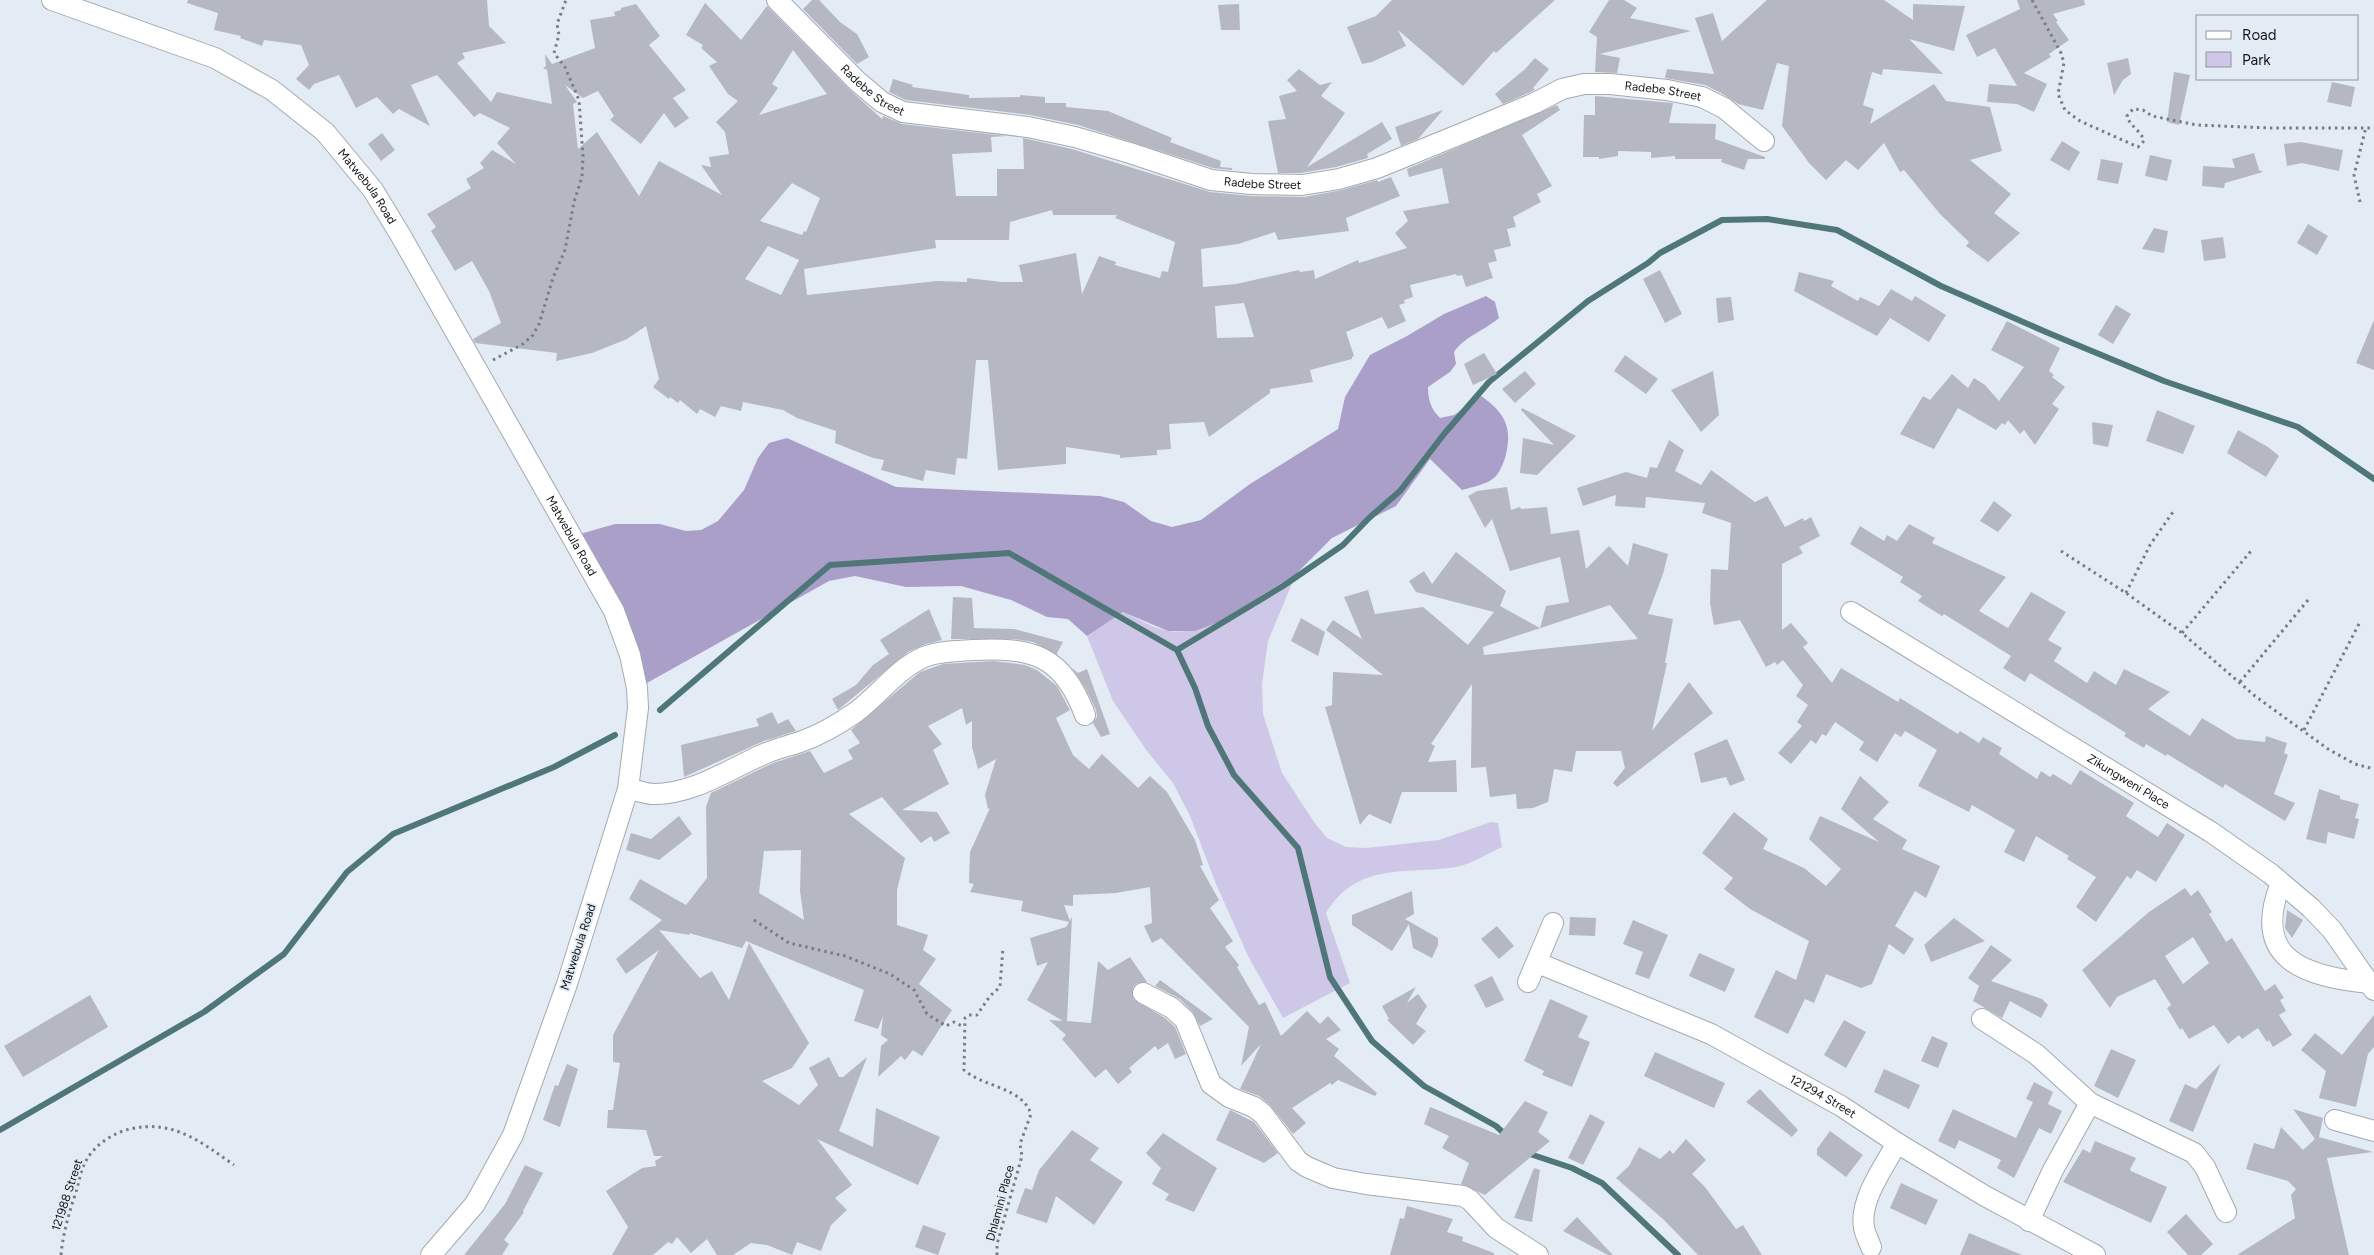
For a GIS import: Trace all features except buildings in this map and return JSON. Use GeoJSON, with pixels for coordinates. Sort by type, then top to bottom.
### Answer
{"type":"FeatureCollection","features":[{"type":"Feature","properties":{"kind":"street","name":"Matwebula Road"},"geometry":{"type":"LineString","coordinates":[[52,0],[215,58],[272,90],[326,132],[373,190],[614,611],[630,655],[637,688],[638,708],[628,789],[566,984],[513,1135],[475,1204],[431,1255]]}},
{"type":"Feature","properties":{"kind":"street","name":"Radebe Street"},"geometry":{"type":"LineString","coordinates":[[777,0],[857,81],[882,102],[904,112],[923,116],[1028,127],[1075,137],[1211,180],[1252,184],[1302,185],[1339,179],[1376,168],[1468,131],[1535,103],[1562,88],[1584,84],[1610,84],[1667,90],[1702,97],[1724,108],[1764,141]]}},
{"type":"Feature","properties":{"kind":"street","name":"Zikungweni Place"},"geometry":{"type":"LineString","coordinates":[[1851,612],[2211,832],[2281,883],[2310,908],[2332,930],[2372,986]]}},
{"type":"Feature","properties":{"kind":"street"},"geometry":{"type":"LineString","coordinates":[[628,789],[654,794],[682,791],[725,774],[765,753],[802,742],[836,726],[859,710],[896,675],[913,662],[927,656],[956,651],[996,649],[1026,652],[1040,656],[1052,664],[1069,681],[1079,697],[1085,715]]}},
{"type":"Feature","properties":{"kind":"street"},"geometry":{"type":"LineString","coordinates":[[2281,883],[2274,902],[2271,926],[2281,950],[2289,960],[2297,966],[2319,976],[2372,986]]}},
{"type":"Feature","properties":{"kind":"street"},"geometry":{"type":"LineString","coordinates":[[1528,982],[1553,923]]}},
{"type":"Feature","properties":{"kind":"street","name":"121294 Street"},"geometry":{"type":"LineString","coordinates":[[1538,962],[1710,1034],[1841,1106],[1897,1143],[2029,1221],[2095,1255]]}},
{"type":"Feature","properties":{"kind":"street"},"geometry":{"type":"LineString","coordinates":[[1143,993],[1172,1008],[1185,1020],[1211,1084],[1229,1097],[1254,1107],[1263,1114],[1298,1161],[1307,1168],[1333,1178],[1366,1184],[1463,1196],[1470,1200],[1496,1228],[1538,1255]]}},
{"type":"Feature","properties":{"kind":"street"},"geometry":{"type":"LineString","coordinates":[[1982,1019],[2036,1054],[2090,1103],[2194,1153],[2205,1167],[2226,1212]]}},
{"type":"Feature","properties":{"kind":"street"},"geometry":{"type":"LineString","coordinates":[[2029,1221],[2053,1170],[2090,1103]]}},
{"type":"Feature","properties":{"kind":"street"},"geometry":{"type":"LineString","coordinates":[[2335,1120],[2374,1131]]}},
{"type":"Feature","properties":{"kind":"street"},"geometry":{"type":"LineString","coordinates":[[1871,1247],[1864,1228],[1864,1216],[1874,1186],[1897,1143]]}},
{"type":"Feature","properties":{"kind":"path"},"geometry":{"type":"LineString","coordinates":[[477,371],[498,356],[523,344],[533,335],[544,311],[553,278],[561,264],[568,240],[574,202],[582,177],[583,156],[579,100],[565,67],[554,53],[559,35],[557,24],[566,0]]}},
{"type":"Feature","properties":{"kind":"path"},"geometry":{"type":"LineString","coordinates":[[2032,0],[2061,53],[2064,63],[2058,94],[2065,110],[2080,121],[2129,144],[2138,147],[2144,141],[2142,134],[2128,121],[2127,116],[2133,108],[2143,110],[2152,116],[2197,125],[2269,128],[2374,128]]}},
{"type":"Feature","properties":{"kind":"path"},"geometry":{"type":"LineString","coordinates":[[2360,202],[2354,175],[2366,127]]}},
{"type":"Feature","properties":{"kind":"path"},"geometry":{"type":"LineString","coordinates":[[2126,593],[2150,545],[2175,508]]}},
{"type":"Feature","properties":{"kind":"path"},"geometry":{"type":"LineString","coordinates":[[2061,551],[2126,593],[2182,633],[2240,682],[2328,749],[2355,764],[2374,769]]}},
{"type":"Feature","properties":{"kind":"path"},"geometry":{"type":"LineString","coordinates":[[2182,633],[2251,551]]}},
{"type":"Feature","properties":{"kind":"path"},"geometry":{"type":"LineString","coordinates":[[2240,682],[2308,600]]}},
{"type":"Feature","properties":{"kind":"path"},"geometry":{"type":"LineString","coordinates":[[2304,730],[2360,622]]}},
{"type":"Feature","properties":{"kind":"path"},"geometry":{"type":"LineString","coordinates":[[754,920],[789,943],[845,956],[890,974],[914,990],[927,1014],[946,1026],[954,1022],[964,1027],[965,1018],[969,1015],[977,1015],[990,996],[1000,987],[1003,947]]}},
{"type":"Feature","properties":{"kind":"path","name":"Dhlamini Place"},"geometry":{"type":"LineString","coordinates":[[964,1027],[964,1070],[972,1078],[1022,1099],[1031,1114],[1020,1144],[1022,1156],[997,1244],[997,1255]]}},
{"type":"Feature","properties":{"kind":"path","name":"121988 Street"},"geometry":{"type":"LineString","coordinates":[[61,1255],[62,1236],[86,1160],[102,1142],[120,1132],[144,1126],[160,1126],[175,1130],[202,1142],[234,1165]]}},
{"type":"Feature","properties":{"kind":"green space"},"geometry":{"type":"Polygon","coordinates":[[[1296,574],[1268,641],[1262,684],[1263,714],[1282,773],[1314,822],[1327,838],[1346,847],[1366,848],[1439,840],[1491,822],[1498,823],[1502,847],[1462,866],[1401,871],[1368,878],[1353,885],[1339,896],[1326,913],[1350,983],[1283,1018],[1249,958],[1216,884],[1190,816],[1173,783],[1147,751],[1113,701],[1087,636],[1123,612],[1163,630],[1186,631],[1202,628],[1236,613],[1296,574]]]}},
{"type":"Feature","properties":{"kind":"shaded area"},"geometry":{"type":"Polygon","coordinates":[[[1486,296],[1495,302],[1499,318],[1458,347],[1454,352],[1456,364],[1450,372],[1428,387],[1428,392],[1432,408],[1440,418],[1454,415],[1481,396],[1490,402],[1502,415],[1508,430],[1508,438],[1505,458],[1496,476],[1483,484],[1462,490],[1430,459],[1396,506],[1332,538],[1296,574],[1219,622],[1195,631],[1168,631],[1123,612],[1087,636],[1068,619],[1047,617],[1011,600],[961,586],[906,587],[855,576],[829,581],[638,688],[573,536],[615,524],[660,524],[686,531],[701,530],[718,521],[744,490],[758,458],[769,443],[787,438],[896,487],[1100,496],[1124,502],[1151,521],[1172,527],[1201,520],[1250,484],[1338,429],[1345,397],[1370,355],[1444,314],[1486,296]]]}},
{"type":"Feature","properties":{"kind":"waterway"},"geometry":{"type":"LineString","coordinates":[[660,710],[830,565],[1009,553],[1177,650],[1283,586],[1343,545],[1369,518],[1400,491],[1444,434],[1489,382],[1588,301],[1648,263],[1660,253],[1722,220],[1767,219],[1837,230],[1941,286],[2046,332],[2164,381],[2298,427],[2374,479]]}},
{"type":"Feature","properties":{"kind":"waterway"},"geometry":{"type":"LineString","coordinates":[[1177,650],[1195,688],[1208,726],[1234,775],[1298,848],[1330,977],[1372,1041],[1424,1086],[1496,1126],[1508,1137]]}},
{"type":"Feature","properties":{"kind":"waterway"},"geometry":{"type":"LineString","coordinates":[[0,1130],[204,1012],[284,954],[347,872],[393,834],[554,767],[615,735]]}},
{"type":"Feature","properties":{"kind":"waterway"},"geometry":{"type":"LineString","coordinates":[[1527,1153],[1572,1168],[1602,1183],[1678,1255]]}}]}
